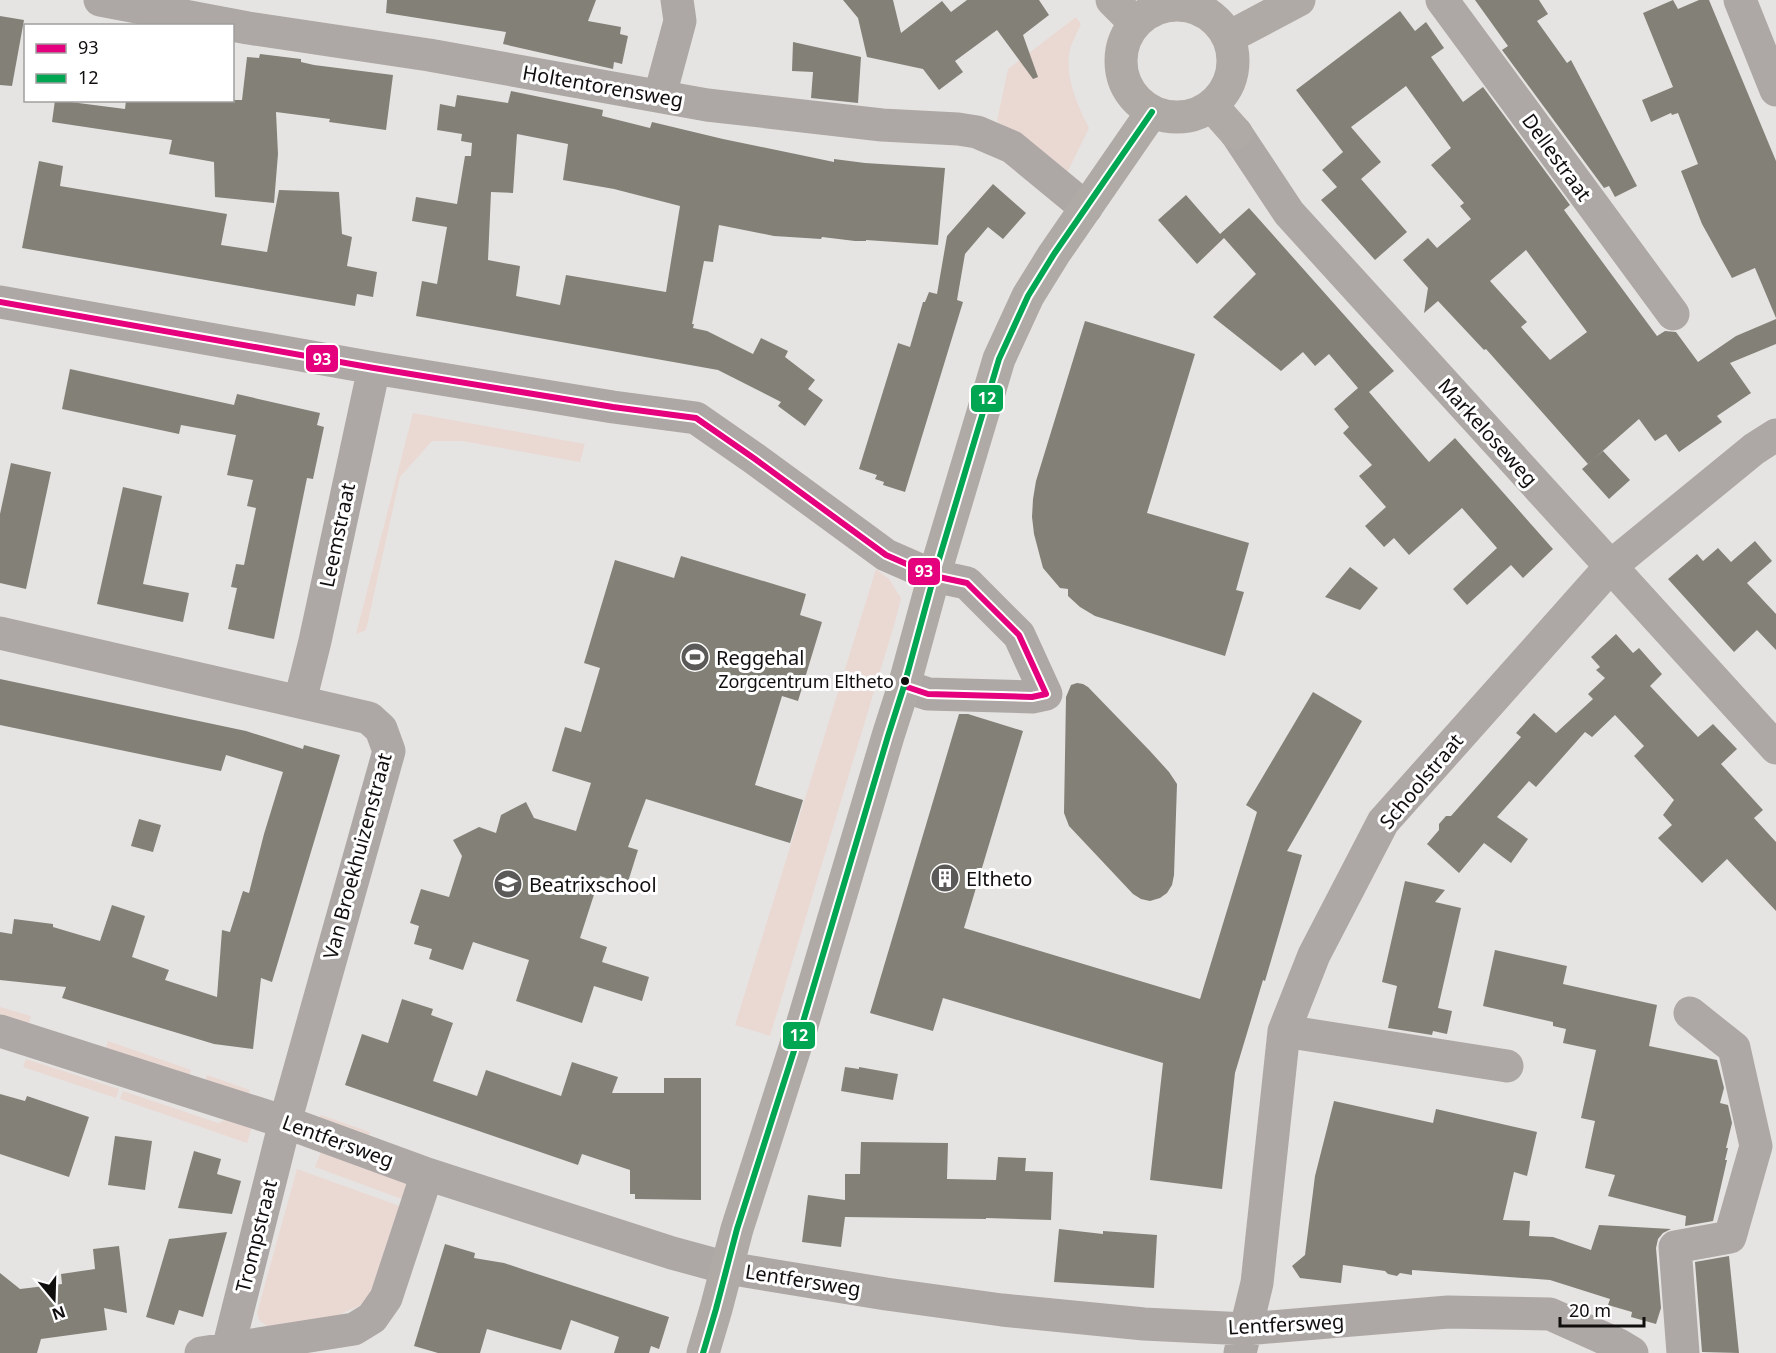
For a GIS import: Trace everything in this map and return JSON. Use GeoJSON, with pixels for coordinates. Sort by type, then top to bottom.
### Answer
{"type":"FeatureCollection","features":[{"type":"Feature","properties":{"kind":"main road"},"geometry":{"type":"LineString","coordinates":[[1229,36],[1299,0]]}},
{"type":"Feature","properties":{"kind":"main road"},"geometry":{"type":"LineString","coordinates":[[1181,4],[1203,10],[1217,21],[1229,36],[1233,51],[1233,71],[1225,92],[1212,106],[1192,116],[1171,118],[1143,107],[1129,93],[1120,69],[1123,11],[1181,4]]}},
{"type":"Feature","properties":{"kind":"main road","name":"Markeloseweg"},"geometry":{"type":"LineString","coordinates":[[1212,106],[1236,133]]}},
{"type":"Feature","properties":{"kind":"main road"},"geometry":{"type":"LineString","coordinates":[[703,1353],[737,1230],[800,1032],[999,359],[1028,296],[1054,254],[1152,112]]}},
{"type":"Feature","properties":{"kind":"street","name":"Holtentorensweg"},"geometry":{"type":"LineString","coordinates":[[100,0],[250,14],[429,55],[707,105],[882,125],[977,132],[1012,147],[1086,208]]}},
{"type":"Feature","properties":{"kind":"street"},"geometry":{"type":"LineString","coordinates":[[660,95],[680,21],[677,0]]}},
{"type":"Feature","properties":{"kind":"street","name":"Dellestraat"},"geometry":{"type":"LineString","coordinates":[[1442,0],[1673,314]]}},
{"type":"Feature","properties":{"kind":"street"},"geometry":{"type":"LineString","coordinates":[[1740,0],[1776,90]]}},
{"type":"Feature","properties":{"kind":"street","name":"Markeloseweg"},"geometry":{"type":"LineString","coordinates":[[1236,133],[1289,213],[1776,748]]}},
{"type":"Feature","properties":{"kind":"street"},"geometry":{"type":"LineString","coordinates":[[0,302],[374,368],[613,407],[696,418],[886,555],[934,576],[967,583],[1018,635],[1046,694],[1032,697],[928,694],[904,686]]}},
{"type":"Feature","properties":{"kind":"street","name":"Leemstraat"},"geometry":{"type":"LineString","coordinates":[[300,702],[374,368]]}},
{"type":"Feature","properties":{"kind":"street","name":"Schoolstraat"},"geometry":{"type":"LineString","coordinates":[[1243,1341],[1257,1283],[1284,1031],[1314,955],[1383,822],[1611,566],[1754,449],[1776,435]]}},
{"type":"Feature","properties":{"kind":"street","name":"Van Broekhuizenstraat"},"geometry":{"type":"LineString","coordinates":[[0,633],[369,718],[381,729],[389,751],[285,1122]]}},
{"type":"Feature","properties":{"kind":"street"},"geometry":{"type":"LineString","coordinates":[[1683,1353],[1675,1247],[1730,1237],[1756,1146],[1734,1048],[1690,1013]]}},
{"type":"Feature","properties":{"kind":"street","name":"Lentfersweg"},"geometry":{"type":"LineString","coordinates":[[0,1030],[285,1122],[427,1174],[660,1249],[727,1268],[886,1294],[1002,1310],[1144,1324],[1243,1341],[1448,1312],[1550,1314],[1632,1353]]}},
{"type":"Feature","properties":{"kind":"street"},"geometry":{"type":"LineString","coordinates":[[1284,1031],[1507,1066]]}},
{"type":"Feature","properties":{"kind":"street","name":"Trompstraat"},"geometry":{"type":"LineString","coordinates":[[285,1122],[218,1352],[354,1329],[372,1318],[386,1299],[427,1174]]}},
{"type":"Feature","properties":{"kind":"shaded area"},"geometry":{"type":"Polygon","coordinates":[[[1076,17],[1081,24],[1070,50],[1070,80],[1089,128],[1067,173],[997,121],[1008,69],[1076,17]]]}},
{"type":"Feature","properties":{"kind":"shaded area"},"geometry":{"type":"Polygon","coordinates":[[[413,413],[585,444],[580,462],[462,441],[432,441],[400,477],[366,630],[356,634],[413,413]]]}},
{"type":"Feature","properties":{"kind":"shaded area"},"geometry":{"type":"Polygon","coordinates":[[[876,569],[889,579],[901,598],[770,1036],[735,1025],[876,569]]]}},
{"type":"Feature","properties":{"kind":"shaded area"},"geometry":{"type":"Polygon","coordinates":[[[0,1007],[31,1016],[28,1026],[0,1017],[0,1007]]]}},
{"type":"Feature","properties":{"kind":"shaded area"},"geometry":{"type":"Polygon","coordinates":[[[108,1041],[191,1070],[188,1079],[105,1051],[108,1041]]]}},
{"type":"Feature","properties":{"kind":"shaded area"},"geometry":{"type":"Polygon","coordinates":[[[26,1059],[119,1089],[116,1098],[23,1067],[26,1059]]]}},
{"type":"Feature","properties":{"kind":"shaded area"},"geometry":{"type":"Polygon","coordinates":[[[207,1075],[250,1090],[247,1100],[204,1085],[207,1075]]]}},
{"type":"Feature","properties":{"kind":"shaded area"},"geometry":{"type":"Polygon","coordinates":[[[123,1091],[218,1123],[232,1117],[253,1124],[247,1143],[120,1099],[123,1091]]]}},
{"type":"Feature","properties":{"kind":"shaded area"},"geometry":{"type":"Polygon","coordinates":[[[321,1115],[370,1132],[366,1142],[317,1125],[321,1115]]]}},
{"type":"Feature","properties":{"kind":"shaded area"},"geometry":{"type":"Polygon","coordinates":[[[322,1149],[410,1182],[410,1202],[315,1167],[322,1149]]]}},
{"type":"Feature","properties":{"kind":"shaded area"},"geometry":{"type":"Polygon","coordinates":[[[297,1169],[408,1209],[380,1302],[344,1312],[333,1319],[268,1327],[259,1320],[257,1313],[297,1169]]]}},
{"type":"Feature","properties":{"kind":"building"},"geometry":{"type":"Polygon","coordinates":[[[387,0],[596,0],[588,21],[621,27],[620,34],[628,36],[622,64],[614,62],[613,69],[503,44],[506,32],[386,13],[387,0]]]}},
{"type":"Feature","properties":{"kind":"building"},"geometry":{"type":"Polygon","coordinates":[[[843,0],[893,0],[901,33],[942,1],[951,12],[967,0],[1039,0],[1049,15],[1023,35],[1038,77],[1033,79],[997,30],[955,61],[963,72],[939,90],[923,69],[867,57],[858,18],[843,0]]]}},
{"type":"Feature","properties":{"kind":"building"},"geometry":{"type":"Polygon","coordinates":[[[1475,0],[1539,0],[1548,14],[1537,21],[1567,63],[1571,60],[1637,186],[1615,197],[1609,186],[1604,188],[1502,50],[1508,46],[1475,0]]]}},
{"type":"Feature","properties":{"kind":"building"},"geometry":{"type":"Polygon","coordinates":[[[1673,0],[1678,9],[1699,0],[1709,0],[1776,161],[1776,318],[1755,268],[1732,278],[1702,224],[1681,171],[1698,164],[1678,113],[1672,115],[1671,113],[1651,122],[1642,100],[1673,87],[1643,13],[1673,0]]]}},
{"type":"Feature","properties":{"kind":"building"},"geometry":{"type":"Polygon","coordinates":[[[1400,11],[1415,31],[1426,22],[1444,48],[1431,57],[1463,102],[1483,87],[1570,205],[1564,210],[1657,336],[1665,331],[1676,332],[1698,362],[1736,336],[1776,319],[1776,344],[1730,363],[1751,393],[1717,416],[1722,422],[1679,452],[1666,434],[1655,441],[1639,419],[1588,464],[1486,349],[1484,350],[1438,301],[1424,313],[1428,288],[1403,260],[1428,238],[1437,248],[1471,219],[1460,206],[1464,203],[1431,165],[1451,148],[1406,86],[1351,127],[1381,162],[1361,179],[1407,232],[1375,260],[1321,200],[1337,187],[1322,170],[1343,152],[1296,90],[1400,11]],[[1526,250],[1490,281],[1527,322],[1521,327],[1550,360],[1587,332],[1526,250]]]}},
{"type":"Feature","properties":{"kind":"building"},"geometry":{"type":"Polygon","coordinates":[[[0,16],[24,20],[12,86],[0,85],[0,16]]]}},
{"type":"Feature","properties":{"kind":"building"},"geometry":{"type":"Polygon","coordinates":[[[793,42],[861,57],[858,103],[811,98],[813,72],[792,71],[793,42]]]}},
{"type":"Feature","properties":{"kind":"building"},"geometry":{"type":"Polygon","coordinates":[[[260,54],[301,59],[301,62],[314,65],[393,75],[386,130],[329,122],[330,119],[276,112],[278,154],[274,203],[215,197],[214,162],[169,154],[172,140],[52,122],[55,102],[125,109],[126,102],[234,102],[234,100],[242,100],[247,57],[259,58],[260,54]]]}},
{"type":"Feature","properties":{"kind":"building"},"geometry":{"type":"Polygon","coordinates":[[[511,91],[603,110],[602,116],[650,128],[652,122],[834,162],[834,159],[945,168],[938,245],[774,236],[719,225],[713,262],[704,261],[693,328],[707,331],[753,354],[761,338],[788,351],[785,357],[815,380],[808,389],[823,400],[805,426],[778,406],[781,402],[718,370],[416,316],[422,281],[437,284],[447,227],[412,221],[416,197],[457,204],[465,156],[471,156],[472,143],[461,141],[462,134],[437,130],[440,104],[455,107],[457,95],[508,103],[511,91]],[[517,134],[513,193],[491,192],[488,260],[520,266],[516,296],[560,305],[566,275],[666,292],[680,206],[614,189],[563,180],[568,144],[517,134]]]}},
{"type":"Feature","properties":{"kind":"building"},"geometry":{"type":"Polygon","coordinates":[[[39,161],[63,166],[60,186],[227,214],[221,245],[267,252],[279,190],[339,192],[342,234],[352,237],[347,266],[377,272],[373,297],[357,294],[355,306],[22,248],[39,161]]]}},
{"type":"Feature","properties":{"kind":"building"},"geometry":{"type":"Polygon","coordinates":[[[993,184],[1026,213],[1003,239],[988,227],[965,254],[957,300],[963,302],[905,492],[883,485],[884,482],[875,479],[877,475],[859,469],[898,343],[910,347],[923,302],[929,292],[937,294],[947,236],[993,184]]]}},
{"type":"Feature","properties":{"kind":"building"},"geometry":{"type":"Polygon","coordinates":[[[1186,195],[1220,234],[1249,208],[1394,371],[1369,392],[1429,462],[1455,438],[1553,549],[1523,578],[1511,565],[1467,605],[1453,589],[1497,548],[1462,508],[1409,555],[1394,538],[1384,547],[1365,526],[1386,507],[1359,476],[1372,465],[1343,433],[1349,427],[1334,409],[1358,388],[1329,354],[1315,366],[1303,352],[1281,371],[1213,317],[1256,274],[1224,238],[1197,264],[1158,220],[1186,195]]]}},
{"type":"Feature","properties":{"kind":"building"},"geometry":{"type":"Polygon","coordinates":[[[1085,321],[1195,354],[1147,513],[1249,543],[1236,590],[1244,592],[1225,656],[1095,616],[1068,596],[1068,589],[1060,588],[1043,568],[1032,517],[1036,481],[1085,321]]]}},
{"type":"Feature","properties":{"kind":"building"},"geometry":{"type":"Polygon","coordinates":[[[70,369],[234,405],[237,394],[320,413],[317,425],[324,427],[313,479],[307,478],[274,639],[228,629],[237,588],[231,587],[236,564],[244,565],[256,508],[247,506],[253,480],[227,475],[236,435],[181,425],[179,434],[62,409],[70,369]]]}},
{"type":"Feature","properties":{"kind":"building"},"geometry":{"type":"Polygon","coordinates":[[[1603,451],[1630,480],[1609,499],[1582,469],[1603,451]]]}},
{"type":"Feature","properties":{"kind":"building"},"geometry":{"type":"Polygon","coordinates":[[[11,463],[51,472],[26,589],[0,583],[0,514],[11,463]]]}},
{"type":"Feature","properties":{"kind":"building"},"geometry":{"type":"Polygon","coordinates":[[[123,487],[162,496],[143,584],[189,593],[183,622],[97,604],[123,487]]]}},
{"type":"Feature","properties":{"kind":"building"},"geometry":{"type":"Polygon","coordinates":[[[1755,541],[1772,561],[1747,583],[1776,614],[1776,650],[1757,630],[1734,652],[1668,579],[1697,554],[1703,561],[1718,548],[1731,562],[1755,541]]]}},
{"type":"Feature","properties":{"kind":"building"},"geometry":{"type":"Polygon","coordinates":[[[681,556],[806,594],[800,615],[822,622],[798,701],[782,696],[755,785],[803,800],[790,843],[646,799],[628,847],[638,850],[627,885],[600,876],[580,938],[607,947],[602,962],[649,977],[642,1001],[594,986],[582,1023],[516,1001],[529,960],[473,942],[463,970],[429,959],[432,949],[414,944],[419,926],[410,923],[421,889],[449,897],[462,856],[453,840],[479,827],[496,833],[501,815],[526,802],[534,818],[576,831],[591,783],[552,771],[565,727],[581,732],[600,668],[584,663],[615,560],[674,578],[681,556]]]}},
{"type":"Feature","properties":{"kind":"building"},"geometry":{"type":"Polygon","coordinates":[[[1350,567],[1378,588],[1360,610],[1325,597],[1350,567]]]}},
{"type":"Feature","properties":{"kind":"building"},"geometry":{"type":"Polygon","coordinates":[[[1616,634],[1633,653],[1639,648],[1662,674],[1650,686],[1698,737],[1713,724],[1737,749],[1721,764],[1763,810],[1754,818],[1776,842],[1776,911],[1727,859],[1702,883],[1658,838],[1672,825],[1663,815],[1674,800],[1634,756],[1644,746],[1615,715],[1592,737],[1585,732],[1536,787],[1529,781],[1497,817],[1528,839],[1511,863],[1484,843],[1459,873],[1427,844],[1439,830],[1439,824],[1446,816],[1451,816],[1521,737],[1516,733],[1534,713],[1556,733],[1593,699],[1588,694],[1605,678],[1596,670],[1600,667],[1591,657],[1616,634]]]}},
{"type":"Feature","properties":{"kind":"building"},"geometry":{"type":"Polygon","coordinates":[[[0,679],[246,731],[303,749],[304,745],[340,755],[272,982],[261,978],[253,1049],[214,1044],[62,998],[66,987],[0,980],[0,932],[12,934],[14,919],[53,924],[53,927],[100,941],[112,905],[145,916],[132,957],[169,970],[165,980],[217,997],[222,930],[230,932],[243,891],[249,893],[283,772],[226,755],[221,771],[0,725],[0,679]]]}},
{"type":"Feature","properties":{"kind":"building"},"geometry":{"type":"Polygon","coordinates":[[[1077,683],[1088,687],[1150,751],[1177,784],[1174,875],[1172,885],[1160,898],[1150,901],[1133,894],[1069,826],[1064,813],[1066,697],[1071,685],[1077,683]]]}},
{"type":"Feature","properties":{"kind":"building"},"geometry":{"type":"Polygon","coordinates":[[[1313,692],[1362,721],[1287,851],[1302,855],[1235,1073],[1222,1189],[1150,1180],[1163,1063],[943,998],[933,1031],[870,1013],[959,714],[968,714],[1023,731],[964,928],[1200,999],[1257,812],[1246,805],[1313,692]]]}},
{"type":"Feature","properties":{"kind":"building"},"geometry":{"type":"Polygon","coordinates":[[[139,819],[161,825],[153,852],[131,846],[139,819]]]}},
{"type":"Feature","properties":{"kind":"building"},"geometry":{"type":"Polygon","coordinates":[[[1405,881],[1445,890],[1435,902],[1461,908],[1438,1008],[1452,1011],[1447,1034],[1433,1031],[1432,1035],[1388,1028],[1397,986],[1382,982],[1405,881]]]}},
{"type":"Feature","properties":{"kind":"building"},"geometry":{"type":"Polygon","coordinates":[[[1495,950],[1567,966],[1563,984],[1657,1005],[1649,1046],[1717,1060],[1724,1088],[1720,1103],[1728,1105],[1732,1123],[1726,1148],[1728,1148],[1725,1160],[1727,1160],[1713,1221],[1685,1226],[1686,1216],[1608,1196],[1615,1175],[1585,1168],[1595,1121],[1581,1118],[1596,1050],[1563,1043],[1566,1029],[1553,1026],[1553,1022],[1483,1006],[1495,950]]]}},
{"type":"Feature","properties":{"kind":"building"},"geometry":{"type":"Polygon","coordinates":[[[402,999],[433,1009],[431,1015],[453,1023],[433,1081],[477,1096],[486,1070],[561,1096],[572,1062],[618,1077],[612,1093],[664,1093],[664,1078],[701,1078],[701,1200],[635,1199],[635,1194],[630,1194],[630,1170],[582,1154],[578,1165],[345,1085],[362,1034],[388,1043],[402,999]]]}},
{"type":"Feature","properties":{"kind":"building"},"geometry":{"type":"Polygon","coordinates":[[[845,1067],[859,1069],[859,1067],[898,1074],[893,1100],[841,1091],[845,1067]]]}},
{"type":"Feature","properties":{"kind":"building"},"geometry":{"type":"Polygon","coordinates":[[[0,1094],[25,1101],[27,1096],[89,1117],[69,1177],[0,1154],[0,1094]]]}},
{"type":"Feature","properties":{"kind":"building"},"geometry":{"type":"Polygon","coordinates":[[[1334,1101],[1433,1123],[1436,1109],[1537,1132],[1527,1176],[1514,1172],[1503,1220],[1530,1221],[1529,1236],[1553,1237],[1591,1250],[1599,1225],[1671,1229],[1658,1239],[1656,1248],[1661,1308],[1656,1324],[1631,1317],[1632,1312],[1608,1305],[1610,1299],[1550,1280],[1412,1270],[1412,1275],[1400,1273],[1397,1276],[1385,1271],[1343,1265],[1341,1283],[1300,1278],[1292,1266],[1305,1255],[1315,1176],[1334,1101]]]}},
{"type":"Feature","properties":{"kind":"building"},"geometry":{"type":"Polygon","coordinates":[[[115,1136],[152,1141],[145,1190],[108,1185],[115,1136]]]}},
{"type":"Feature","properties":{"kind":"building"},"geometry":{"type":"Polygon","coordinates":[[[861,1142],[948,1143],[947,1179],[996,1180],[998,1157],[1026,1158],[1025,1171],[1053,1172],[1051,1220],[845,1217],[841,1247],[802,1242],[808,1195],[845,1200],[845,1174],[860,1174],[861,1142]]]}},
{"type":"Feature","properties":{"kind":"building"},"geometry":{"type":"Polygon","coordinates":[[[194,1151],[221,1159],[217,1174],[241,1181],[232,1214],[178,1208],[194,1151]]]}},
{"type":"Feature","properties":{"kind":"building"},"geometry":{"type":"Polygon","coordinates":[[[1059,1229],[1103,1234],[1103,1231],[1157,1235],[1154,1288],[1054,1282],[1059,1229]]]}},
{"type":"Feature","properties":{"kind":"building"},"geometry":{"type":"Polygon","coordinates":[[[227,1232],[203,1317],[179,1310],[174,1325],[146,1317],[169,1239],[227,1232]]]}},
{"type":"Feature","properties":{"kind":"building"},"geometry":{"type":"Polygon","coordinates":[[[445,1244],[475,1253],[474,1258],[504,1263],[669,1317],[659,1349],[651,1346],[649,1353],[614,1353],[619,1337],[571,1320],[561,1350],[487,1329],[480,1353],[438,1353],[414,1346],[445,1244]]]}},
{"type":"Feature","properties":{"kind":"building"},"geometry":{"type":"Polygon","coordinates":[[[119,1246],[127,1313],[104,1308],[107,1330],[41,1339],[37,1353],[0,1353],[0,1273],[20,1289],[62,1284],[61,1274],[95,1269],[93,1249],[119,1246]]]}},
{"type":"Feature","properties":{"kind":"building"},"geometry":{"type":"Polygon","coordinates":[[[1729,1256],[1739,1353],[1702,1352],[1695,1262],[1729,1256]]]}},
{"type":"Feature","properties":{"kind":"transit line","name":"12"},"geometry":{"type":"LineString","coordinates":[[703,1353],[737,1229],[800,1032],[999,359],[1028,296],[1054,254],[1152,112]]}},
{"type":"Feature","properties":{"kind":"transit line","name":"93"},"geometry":{"type":"LineString","coordinates":[[0,302],[374,368],[613,407],[696,418],[886,555],[934,576],[967,583],[1019,635],[1046,694],[1032,697],[928,694],[904,686]]}},
{"type":"Feature","properties":{"kind":"place","name":"Reggehal"},"geometry":{"type":"Point","coordinates":[695,657]}},
{"type":"Feature","properties":{"kind":"place","name":"Zorgcentrum Eltheto"},"geometry":{"type":"Point","coordinates":[905,681]}},
{"type":"Feature","properties":{"kind":"place","name":"Eltheto"},"geometry":{"type":"Point","coordinates":[945,878]}},
{"type":"Feature","properties":{"kind":"place","name":"Beatrixschool"},"geometry":{"type":"Point","coordinates":[508,884]}}]}
